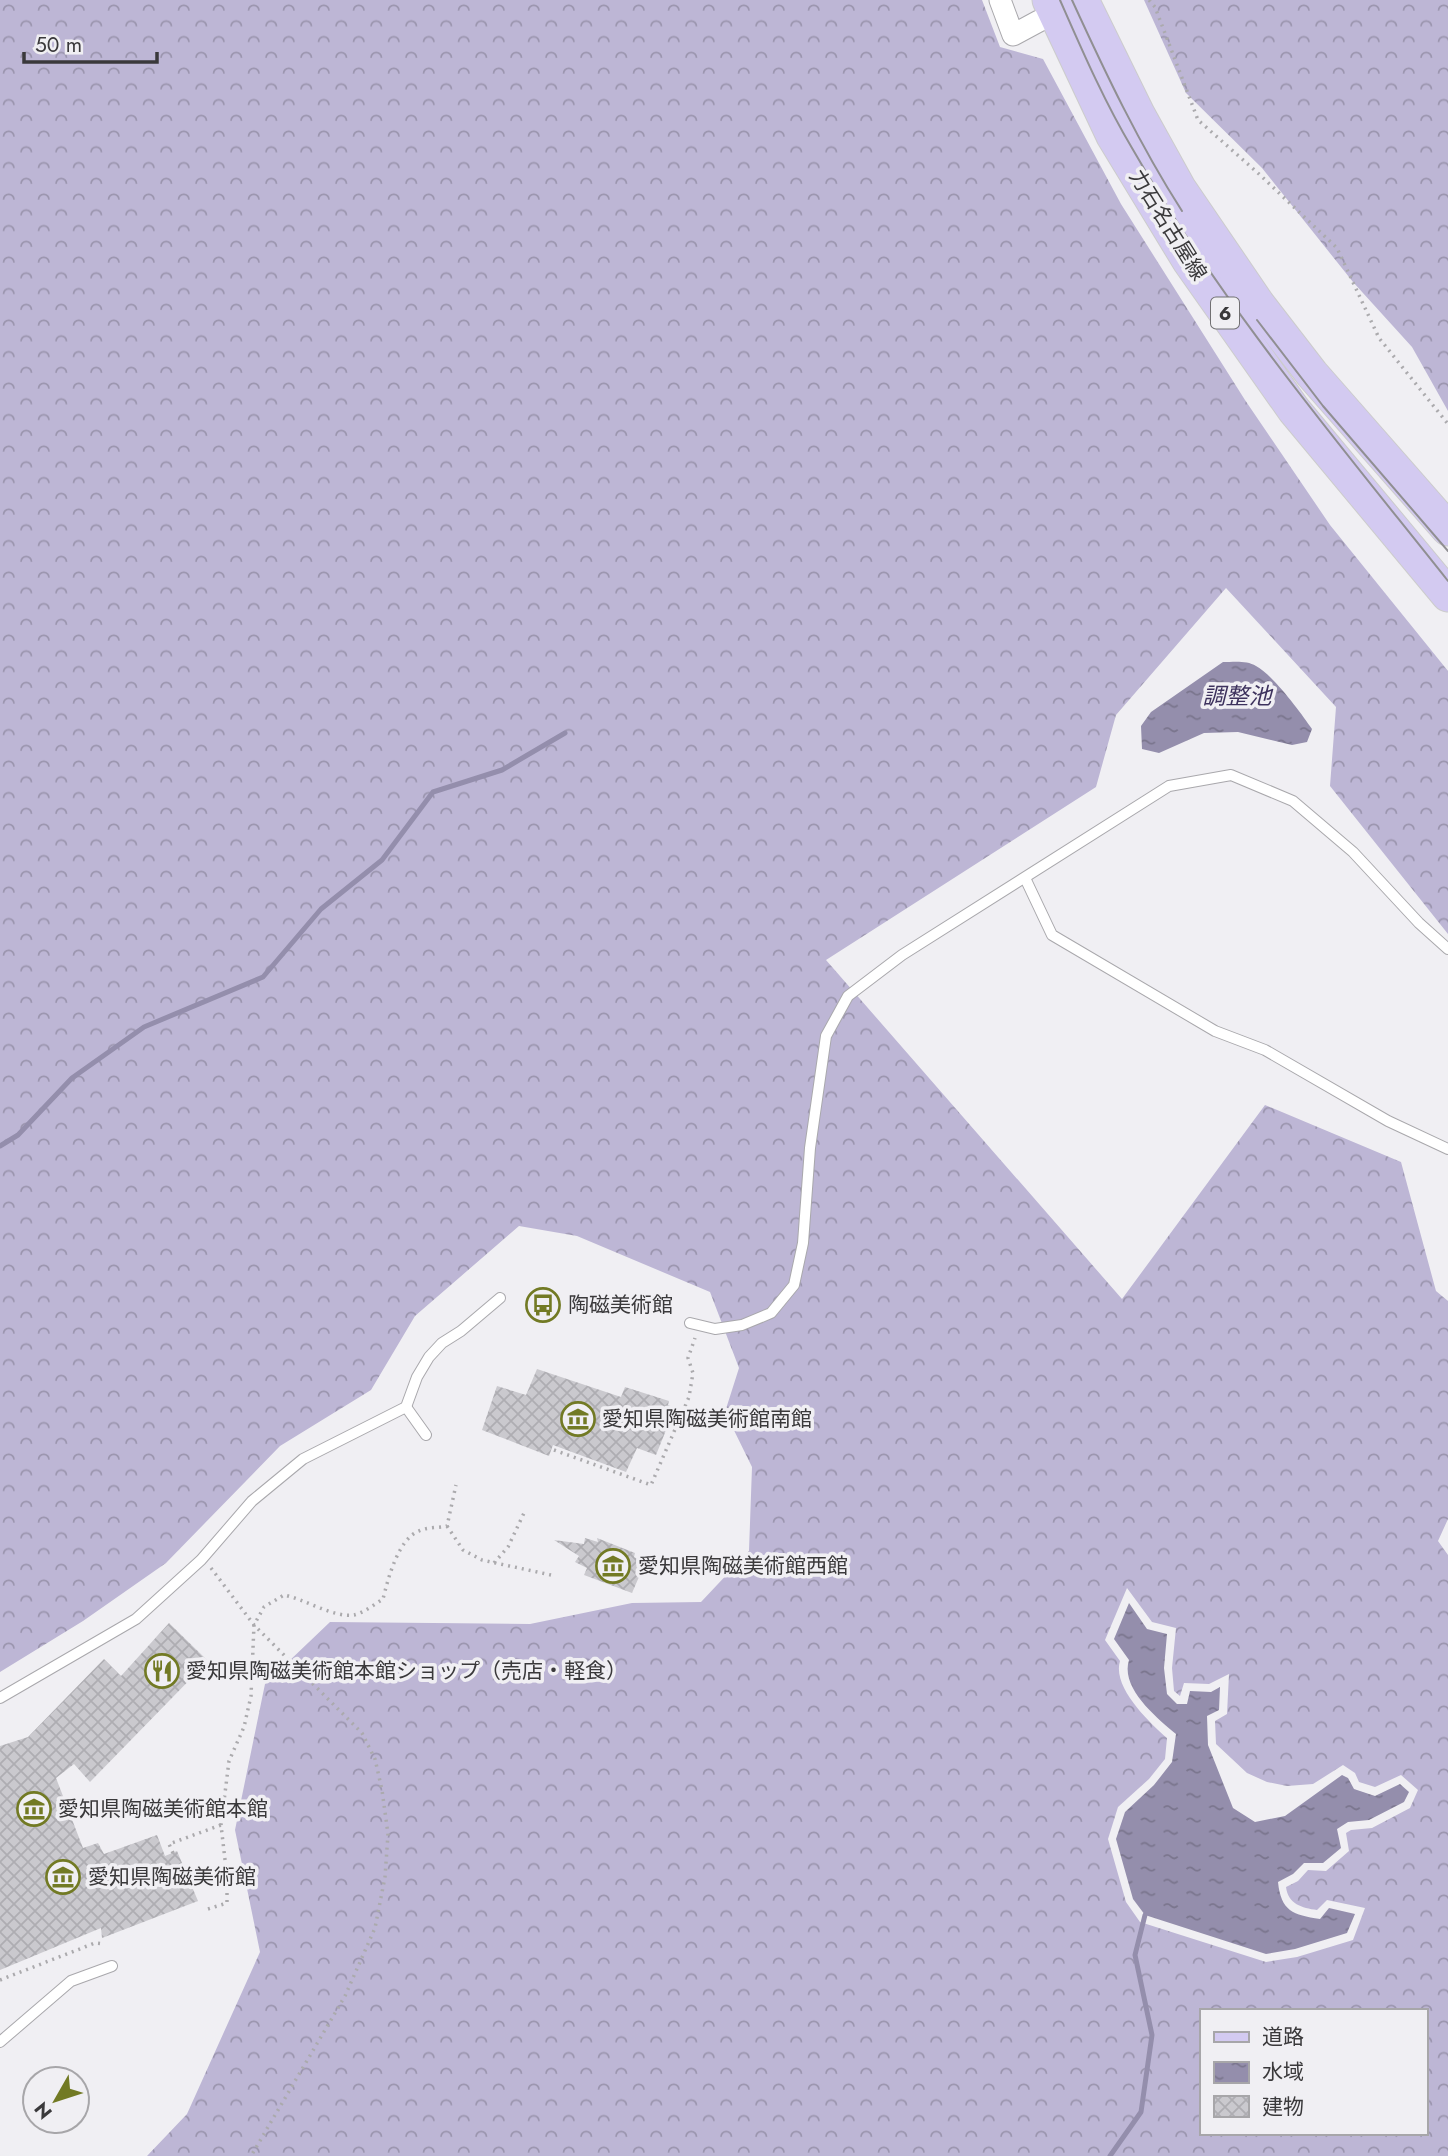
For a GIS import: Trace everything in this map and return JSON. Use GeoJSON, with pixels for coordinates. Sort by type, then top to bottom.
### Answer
{"type":"FeatureCollection","features":[{"type":"Feature","properties":{"kind":"main road","name":"力石名古屋線"},"geometry":{"type":"LineString","coordinates":[[1082,0],[1138,114],[1179,188],[1258,304],[1304,364],[1448,529]]}},
{"type":"Feature","properties":{"kind":"main road","name":"力石名古屋線"},"geometry":{"type":"LineString","coordinates":[[1044,11],[1113,136],[1189,261],[1294,410],[1448,594]]}},
{"type":"Feature","properties":{"kind":"main road","name":"6"},"geometry":{"type":"LineString","coordinates":[[1179,188],[1342,390],[1448,499]]}},
{"type":"Feature","properties":{"kind":"street"},"geometry":{"type":"LineString","coordinates":[[1000,0],[1013,35],[1044,11]]}},
{"type":"Feature","properties":{"kind":"lane"},"geometry":{"type":"LineString","coordinates":[[690,1323],[715,1329],[741,1325],[771,1312],[794,1285],[803,1243],[810,1148],[826,1036],[848,996],[902,955],[1169,786],[1231,775],[1293,802],[1353,852],[1419,923],[1448,949]]}},
{"type":"Feature","properties":{"kind":"lane"},"geometry":{"type":"LineString","coordinates":[[1025,878],[1052,935],[1215,1031],[1265,1050],[1388,1121],[1448,1149]]}},
{"type":"Feature","properties":{"kind":"lane"},"geometry":{"type":"LineString","coordinates":[[0,1698],[136,1619],[201,1560],[252,1501],[303,1459],[406,1407],[416,1377],[429,1357],[442,1343],[461,1331],[500,1298]]}},
{"type":"Feature","properties":{"kind":"lane"},"geometry":{"type":"LineString","coordinates":[[406,1407],[426,1435]]}},
{"type":"Feature","properties":{"kind":"lane"},"geometry":{"type":"LineString","coordinates":[[0,2042],[71,1981],[112,1966]]}},
{"type":"Feature","properties":{"kind":"path"},"geometry":{"type":"LineString","coordinates":[[1150,0],[1198,120],[1337,248],[1379,338],[1448,424]]}},
{"type":"Feature","properties":{"kind":"path"},"geometry":{"type":"LineString","coordinates":[[554,1450],[650,1485],[689,1397],[693,1373],[688,1358],[696,1336]]}},
{"type":"Feature","properties":{"kind":"path"},"geometry":{"type":"LineString","coordinates":[[456,1485],[447,1526],[463,1550],[494,1563],[551,1575]]}},
{"type":"Feature","properties":{"kind":"path"},"geometry":{"type":"LineString","coordinates":[[494,1563],[508,1547],[524,1513]]}},
{"type":"Feature","properties":{"kind":"path"},"geometry":{"type":"LineString","coordinates":[[208,1909],[227,1903],[221,1825],[229,1761],[244,1727],[251,1696],[254,1625],[264,1607],[284,1595],[303,1599],[331,1613],[354,1615],[383,1599],[404,1542],[418,1531],[447,1526]]}},
{"type":"Feature","properties":{"kind":"path"},"geometry":{"type":"LineString","coordinates":[[211,1568],[254,1625],[362,1733],[375,1759],[388,1834],[385,1877],[375,1928],[345,1996],[251,2156]]}},
{"type":"Feature","properties":{"kind":"path"},"geometry":{"type":"LineString","coordinates":[[173,1853],[169,1844],[221,1825]]}},
{"type":"Feature","properties":{"kind":"path"},"geometry":{"type":"LineString","coordinates":[[0,1980],[95,1943],[105,1944]]}},
{"type":"Feature","properties":{"kind":"green space"},"geometry":{"type":"Polygon","coordinates":[[[0,0],[982,0],[1000,47],[1043,59],[1121,204],[1245,400],[1330,525],[1448,671],[1448,934],[1330,786],[1336,707],[1226,588],[1116,715],[1096,787],[826,960],[1122,1299],[1265,1105],[1401,1162],[1436,1291],[1448,1301],[1448,1519],[1438,1541],[1448,1555],[1448,2156],[147,2156],[187,2114],[260,1952],[235,1830],[265,1684],[330,1622],[530,1624],[632,1603],[701,1602],[749,1551],[752,1467],[725,1412],[739,1368],[710,1292],[577,1236],[519,1226],[415,1316],[371,1390],[280,1446],[166,1563],[83,1621],[0,1672],[0,0]],[[1127,1588],[1105,1640],[1120,1661],[1121,1682],[1127,1693],[1167,1738],[1165,1759],[1149,1779],[1118,1807],[1108,1839],[1126,1902],[1140,1922],[1266,1962],[1297,1957],[1353,1940],[1365,1908],[1327,1900],[1317,1910],[1306,1908],[1293,1901],[1286,1887],[1298,1881],[1308,1870],[1326,1871],[1349,1851],[1346,1833],[1372,1828],[1410,1808],[1418,1790],[1401,1775],[1375,1787],[1359,1782],[1355,1773],[1343,1765],[1313,1784],[1287,1786],[1267,1782],[1247,1773],[1216,1744],[1215,1721],[1227,1714],[1229,1674],[1209,1684],[1184,1683],[1180,1696],[1174,1691],[1172,1668],[1176,1628],[1152,1622],[1127,1588]]]}},
{"type":"Feature","properties":{"kind":"green space"},"geometry":{"type":"Polygon","coordinates":[[[1144,0],[1448,0],[1448,411],[1412,347],[1353,282],[1262,168],[1186,93],[1144,0]]]}},
{"type":"Feature","properties":{"kind":"water","name":"調整池"},"geometry":{"type":"Polygon","coordinates":[[[1223,662],[1252,664],[1270,677],[1312,729],[1307,742],[1292,745],[1238,732],[1204,733],[1159,753],[1142,749],[1141,726],[1151,712],[1223,662]]]}},
{"type":"Feature","properties":{"kind":"water"},"geometry":{"type":"Polygon","coordinates":[[[1129,1603],[1147,1629],[1167,1634],[1164,1668],[1167,1694],[1177,1704],[1187,1704],[1190,1691],[1211,1692],[1220,1687],[1219,1710],[1207,1716],[1208,1745],[1233,1808],[1255,1822],[1285,1816],[1342,1775],[1348,1778],[1354,1789],[1375,1796],[1400,1784],[1409,1792],[1404,1802],[1369,1820],[1348,1822],[1337,1829],[1341,1848],[1323,1863],[1304,1863],[1293,1874],[1278,1882],[1285,1905],[1302,1916],[1320,1919],[1329,1908],[1355,1914],[1347,1933],[1295,1949],[1266,1954],[1145,1915],[1133,1899],[1116,1839],[1125,1812],[1154,1785],[1172,1762],[1176,1734],[1150,1711],[1135,1692],[1128,1671],[1129,1660],[1114,1639],[1129,1603]]]}},
{"type":"Feature","properties":{"kind":"building","name":"愛知県陶磁美術館南館"},"geometry":{"type":"Polygon","coordinates":[[[537,1369],[621,1397],[625,1387],[669,1401],[668,1405],[675,1408],[656,1455],[637,1448],[626,1472],[553,1445],[549,1456],[482,1430],[497,1386],[526,1395],[537,1369]]]}},
{"type":"Feature","properties":{"kind":"building","name":"愛知県陶磁美術館西館"},"geometry":{"type":"Polygon","coordinates":[[[585,1538],[598,1542],[597,1538],[635,1553],[634,1557],[645,1563],[632,1593],[584,1575],[587,1568],[575,1562],[579,1556],[554,1540],[584,1544],[585,1538]]]}},
{"type":"Feature","properties":{"kind":"building","name":"愛知県陶磁美術館本館"},"geometry":{"type":"Polygon","coordinates":[[[169,1623],[208,1661],[90,1782],[74,1764],[56,1778],[83,1848],[98,1843],[104,1854],[157,1835],[165,1856],[177,1851],[198,1901],[102,1938],[101,1928],[0,1970],[0,1746],[28,1737],[104,1659],[121,1676],[169,1623]]]}},
{"type":"Feature","properties":{"kind":"waterway"},"geometry":{"type":"LineString","coordinates":[[0,1146],[18,1135],[72,1078],[144,1027],[263,977],[321,909],[382,860],[433,792],[502,770],[565,733]]}},
{"type":"Feature","properties":{"kind":"waterway"},"geometry":{"type":"LineString","coordinates":[[1110,2156],[1141,2112],[1152,2035],[1135,1955],[1145,1915]]}},
{"type":"Feature","properties":{"kind":"tram line"},"geometry":{"type":"LineString","coordinates":[[1060,0],[1122,130],[1203,262],[1323,424],[1448,581]]}},
{"type":"Feature","properties":{"kind":"tram line"},"geometry":{"type":"LineString","coordinates":[[1072,0],[1137,134],[1182,211]]}},
{"type":"Feature","properties":{"kind":"tram line"},"geometry":{"type":"LineString","coordinates":[[1257,320],[1323,406],[1448,551]]}},
{"type":"Feature","properties":{"kind":"place","name":"陶磁美術館"},"geometry":{"type":"Point","coordinates":[543,1305]}},
{"type":"Feature","properties":{"kind":"place","name":"愛知県陶磁美術館南館"},"geometry":{"type":"Point","coordinates":[578,1419]}},
{"type":"Feature","properties":{"kind":"place","name":"愛知県陶磁美術館西館"},"geometry":{"type":"Point","coordinates":[613,1566]}},
{"type":"Feature","properties":{"kind":"place","name":"愛知県陶磁美術館本館ショップ（売店・軽食）"},"geometry":{"type":"Point","coordinates":[162,1671]}},
{"type":"Feature","properties":{"kind":"place","name":"愛知県陶磁美術館本館"},"geometry":{"type":"Point","coordinates":[34,1809]}},
{"type":"Feature","properties":{"kind":"place","name":"愛知県陶磁美術館"},"geometry":{"type":"Point","coordinates":[63,1877]}}]}
